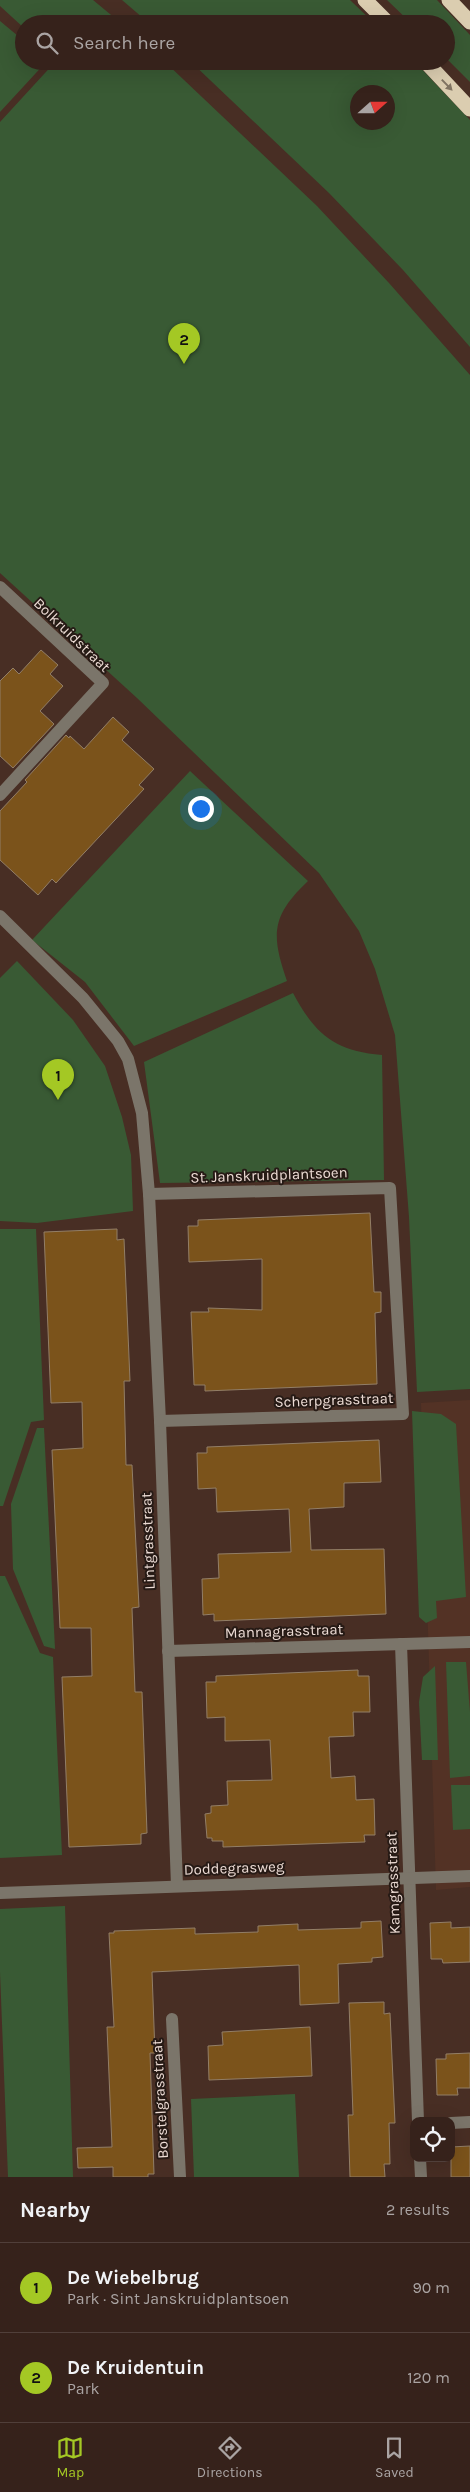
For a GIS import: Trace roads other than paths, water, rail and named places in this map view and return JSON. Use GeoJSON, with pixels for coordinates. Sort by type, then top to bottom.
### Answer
{"type":"FeatureCollection","features":[{"type":"Feature","properties":{"kind":"highway"},"geometry":{"type":"LineString","coordinates":[[365,0],[380,15]]}},
{"type":"Feature","properties":{"kind":"highway"},"geometry":{"type":"LineString","coordinates":[[449,0],[470,22]]}},
{"type":"Feature","properties":{"kind":"highway"},"geometry":{"type":"LineString","coordinates":[[433,70],[470,109]]}},
{"type":"Feature","properties":{"kind":"street","name":"Bolkruidstraat"},"geometry":{"type":"LineString","coordinates":[[0,587],[102,683],[0,795]]}},
{"type":"Feature","properties":{"kind":"street","name":"Lintgrasstraat"},"geometry":{"type":"LineString","coordinates":[[0,916],[101,1017],[128,1059],[142,1113],[149,1194],[160,1421],[177,1886]]}},
{"type":"Feature","properties":{"kind":"street","name":"St. Janskruidplantsoen"},"geometry":{"type":"LineString","coordinates":[[149,1194],[390,1188]]}},
{"type":"Feature","properties":{"kind":"street","name":"Scherpgrasstraat"},"geometry":{"type":"LineString","coordinates":[[160,1421],[403,1414],[390,1188]]}},
{"type":"Feature","properties":{"kind":"street","name":"Mannagrasstraat"},"geometry":{"type":"LineString","coordinates":[[168,1651],[470,1642]]}},
{"type":"Feature","properties":{"kind":"street","name":"Kamgrasstraat"},"geometry":{"type":"LineString","coordinates":[[401,1644],[418,2117]]}},
{"type":"Feature","properties":{"kind":"street","name":"Doddegrasweg"},"geometry":{"type":"LineString","coordinates":[[0,1893],[470,1876]]}},
{"type":"Feature","properties":{"kind":"street","name":"Borstelgrasstraat"},"geometry":{"type":"LineString","coordinates":[[172,2019],[180,2177]]}},
{"type":"Feature","properties":{"kind":"street"},"geometry":{"type":"LineString","coordinates":[[455,2123],[470,2122]]}},
{"type":"Feature","properties":{"kind":"street"},"geometry":{"type":"LineString","coordinates":[[420,2162],[421,2177]]}},
{"type":"Feature","properties":{"kind":"place","name":"De Kruidentuin"},"geometry":{"type":"Point","coordinates":[184,364]}},
{"type":"Feature","properties":{"kind":"place","name":"De Wiebelbrug"},"geometry":{"type":"Point","coordinates":[58,1100]}}]}
